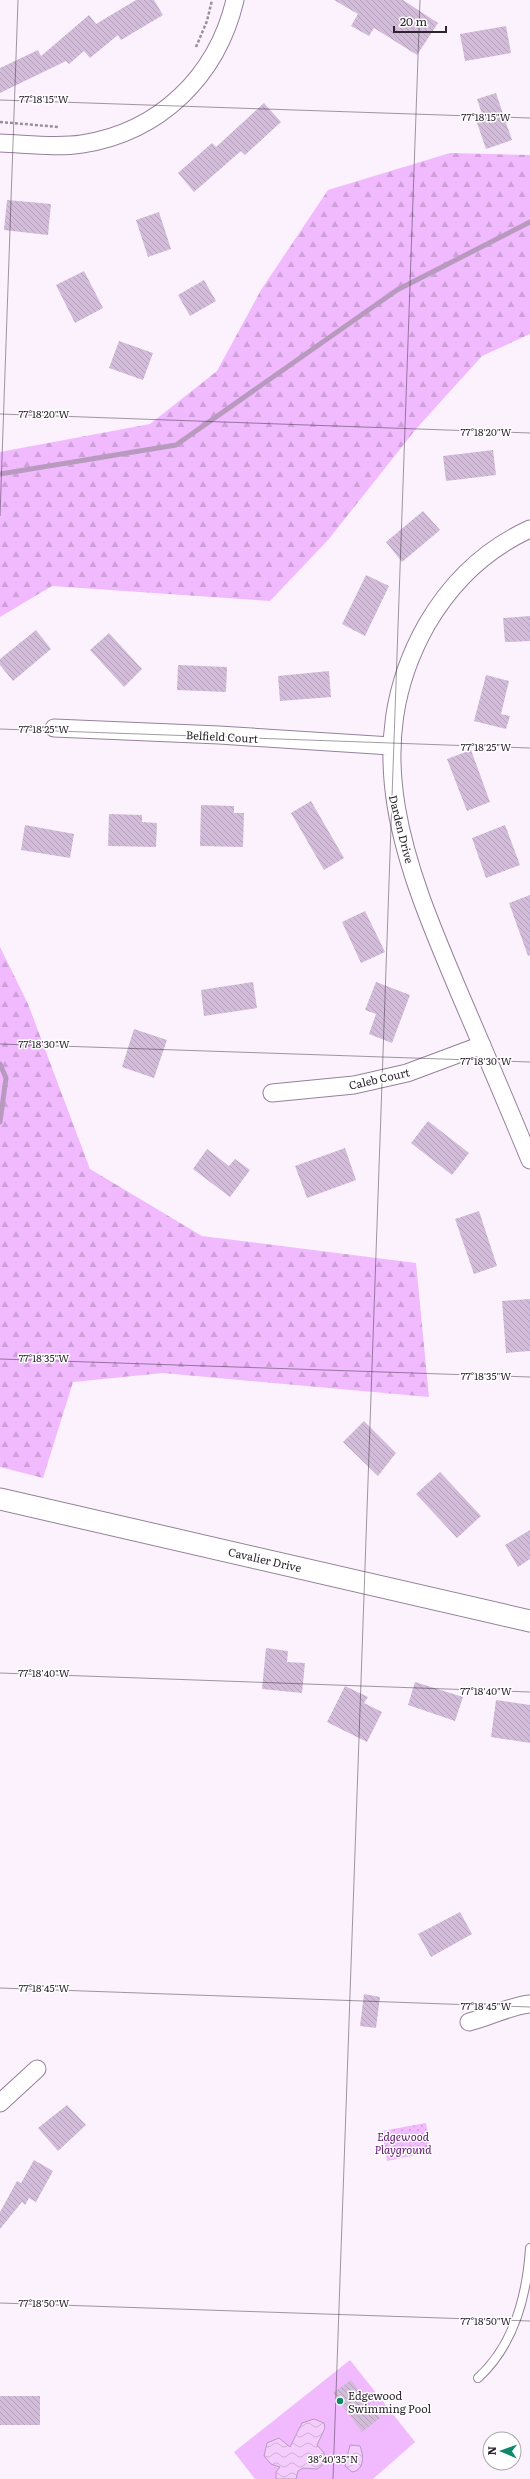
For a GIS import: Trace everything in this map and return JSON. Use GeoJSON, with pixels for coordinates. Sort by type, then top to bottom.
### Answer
{"type":"FeatureCollection","features":[{"type":"Feature","properties":{"kind":"street"},"geometry":{"type":"LineString","coordinates":[[0,143],[61,146],[82,144],[110,138],[136,128],[160,114],[181,97],[210,60],[224,34],[235,0]]}},
{"type":"Feature","properties":{"kind":"street","name":"Darden Drive"},"geometry":{"type":"LineString","coordinates":[[530,529],[476,563],[456,582],[436,608],[419,638],[404,676],[395,714],[391,746],[393,794],[408,857],[423,907],[530,1160]]}},
{"type":"Feature","properties":{"kind":"street","name":"Belfield Court"},"geometry":{"type":"LineString","coordinates":[[54,728],[391,746]]}},
{"type":"Feature","properties":{"kind":"street","name":"Caleb Court"},"geometry":{"type":"LineString","coordinates":[[272,1093],[354,1085],[407,1073],[482,1045]]}},
{"type":"Feature","properties":{"kind":"street","name":"Cavalier Drive"},"geometry":{"type":"LineString","coordinates":[[0,1499],[530,1621]]}},
{"type":"Feature","properties":{"kind":"street"},"geometry":{"type":"LineString","coordinates":[[470,2022],[492,2016],[510,2008],[530,2004]]}},
{"type":"Feature","properties":{"kind":"street"},"geometry":{"type":"LineString","coordinates":[[0,2103],[37,2068]]}},
{"type":"Feature","properties":{"kind":"lane"},"geometry":{"type":"LineString","coordinates":[[478,2378],[494,2364],[512,2330],[522,2300],[530,2248]]}},
{"type":"Feature","properties":{"kind":"path"},"geometry":{"type":"LineString","coordinates":[[194,51],[208,21],[212,0]]}},
{"type":"Feature","properties":{"kind":"path"},"geometry":{"type":"LineString","coordinates":[[0,122],[66,128]]}},
{"type":"Feature","properties":{"kind":"green space"},"geometry":{"type":"Polygon","coordinates":[[[450,153],[530,155],[530,334],[482,356],[416,429],[328,540],[270,601],[52,586],[0,617],[0,452],[150,424],[217,371],[261,290],[328,190],[450,153]]]}},
{"type":"Feature","properties":{"kind":"green space"},"geometry":{"type":"Polygon","coordinates":[[[0,947],[28,1004],[90,1169],[202,1236],[416,1263],[429,1397],[163,1373],[73,1382],[43,1478],[0,1467],[0,947]]]}},
{"type":"Feature","properties":{"kind":"green space","name":"Edgewood Playground"},"geometry":{"type":"Polygon","coordinates":[[[426,2123],[431,2152],[387,2161],[382,2131],[426,2123]]]}},
{"type":"Feature","properties":{"kind":"green space","name":"Edgewood Swimming Pool"},"geometry":{"type":"Polygon","coordinates":[[[350,2360],[415,2442],[373,2479],[255,2479],[234,2452],[350,2360]]]}},
{"type":"Feature","properties":{"kind":"water"},"geometry":{"type":"Polygon","coordinates":[[[314,2419],[324,2423],[325,2428],[317,2445],[324,2453],[325,2463],[317,2469],[303,2468],[298,2471],[296,2479],[276,2479],[276,2472],[280,2467],[271,2464],[264,2456],[267,2443],[279,2438],[290,2447],[302,2423],[314,2419]]]}},
{"type":"Feature","properties":{"kind":"water"},"geometry":{"type":"Polygon","coordinates":[[[350,2445],[360,2446],[362,2453],[361,2466],[356,2471],[352,2472],[345,2466],[350,2445]]]}},
{"type":"Feature","properties":{"kind":"building"},"geometry":{"type":"Polygon","coordinates":[[[136,0],[154,0],[163,15],[121,40],[118,35],[90,58],[84,51],[69,64],[66,61],[0,93],[0,68],[38,50],[41,56],[89,15],[96,24],[136,0]]]}},
{"type":"Feature","properties":{"kind":"building"},"geometry":{"type":"Polygon","coordinates":[[[334,0],[403,0],[438,23],[417,55],[374,28],[369,36],[351,26],[358,14],[334,0]]]}},
{"type":"Feature","properties":{"kind":"building"},"geometry":{"type":"Polygon","coordinates":[[[506,26],[511,53],[465,61],[460,34],[506,26]]]}},
{"type":"Feature","properties":{"kind":"building"},"geometry":{"type":"Polygon","coordinates":[[[496,93],[512,140],[486,149],[475,117],[482,114],[477,99],[496,93]]]}},
{"type":"Feature","properties":{"kind":"building"},"geometry":{"type":"Polygon","coordinates":[[[264,103],[281,122],[245,155],[241,151],[194,192],[178,173],[212,143],[216,147],[264,103]]]}},
{"type":"Feature","properties":{"kind":"building"},"geometry":{"type":"Polygon","coordinates":[[[7,200],[51,204],[48,235],[4,230],[7,200]]]}},
{"type":"Feature","properties":{"kind":"building"},"geometry":{"type":"Polygon","coordinates":[[[159,212],[171,249],[148,257],[136,220],[159,212]]]}},
{"type":"Feature","properties":{"kind":"building"},"geometry":{"type":"Polygon","coordinates":[[[84,271],[103,308],[75,323],[56,285],[84,271]]]}},
{"type":"Feature","properties":{"kind":"building"},"geometry":{"type":"Polygon","coordinates":[[[204,280],[216,301],[190,316],[178,295],[204,280]]]}},
{"type":"Feature","properties":{"kind":"building"},"geometry":{"type":"Polygon","coordinates":[[[119,341],[153,353],[143,380],[109,368],[119,341]]]}},
{"type":"Feature","properties":{"kind":"building"},"geometry":{"type":"Polygon","coordinates":[[[493,450],[496,475],[446,481],[443,456],[493,450]]]}},
{"type":"Feature","properties":{"kind":"building"},"geometry":{"type":"Polygon","coordinates":[[[423,511],[440,530],[402,562],[386,542],[423,511]]]}},
{"type":"Feature","properties":{"kind":"building"},"geometry":{"type":"Polygon","coordinates":[[[366,575],[389,586],[365,636],[342,624],[366,575]]]}},
{"type":"Feature","properties":{"kind":"building"},"geometry":{"type":"Polygon","coordinates":[[[530,616],[530,641],[505,642],[503,618],[530,616]]]}},
{"type":"Feature","properties":{"kind":"building"},"geometry":{"type":"Polygon","coordinates":[[[36,630],[51,649],[13,681],[0,665],[0,659],[36,630]]]}},
{"type":"Feature","properties":{"kind":"building"},"geometry":{"type":"Polygon","coordinates":[[[109,633],[142,669],[124,687],[90,650],[109,633]]]}},
{"type":"Feature","properties":{"kind":"building"},"geometry":{"type":"Polygon","coordinates":[[[178,665],[227,667],[226,692],[177,690],[178,665]]]}},
{"type":"Feature","properties":{"kind":"building"},"geometry":{"type":"Polygon","coordinates":[[[329,671],[331,697],[280,701],[278,676],[329,671]]]}},
{"type":"Feature","properties":{"kind":"building"},"geometry":{"type":"Polygon","coordinates":[[[486,675],[509,681],[501,714],[510,716],[506,729],[474,721],[486,675]]]}},
{"type":"Feature","properties":{"kind":"building"},"geometry":{"type":"Polygon","coordinates":[[[471,750],[490,802],[467,811],[447,759],[471,750]]]}},
{"type":"Feature","properties":{"kind":"building"},"geometry":{"type":"Polygon","coordinates":[[[311,801],[344,858],[324,870],[291,813],[311,801]]]}},
{"type":"Feature","properties":{"kind":"building"},"geometry":{"type":"Polygon","coordinates":[[[201,805],[234,806],[234,813],[244,813],[243,847],[200,846],[201,805]]]}},
{"type":"Feature","properties":{"kind":"building"},"geometry":{"type":"Polygon","coordinates":[[[109,814],[142,815],[142,822],[157,823],[156,847],[108,846],[109,814]]]}},
{"type":"Feature","properties":{"kind":"building"},"geometry":{"type":"Polygon","coordinates":[[[25,825],[74,834],[70,858],[21,850],[25,825]]]}},
{"type":"Feature","properties":{"kind":"building"},"geometry":{"type":"Polygon","coordinates":[[[505,825],[520,865],[486,878],[472,838],[505,825]]]}},
{"type":"Feature","properties":{"kind":"building"},"geometry":{"type":"Polygon","coordinates":[[[530,895],[530,955],[528,956],[509,903],[530,895]]]}},
{"type":"Feature","properties":{"kind":"building"},"geometry":{"type":"Polygon","coordinates":[[[365,911],[385,952],[361,963],[342,922],[365,911]]]}},
{"type":"Feature","properties":{"kind":"building"},"geometry":{"type":"Polygon","coordinates":[[[253,982],[257,1008],[204,1016],[201,990],[253,982]]]}},
{"type":"Feature","properties":{"kind":"building"},"geometry":{"type":"Polygon","coordinates":[[[376,982],[410,995],[392,1043],[369,1034],[376,1014],[365,1010],[376,982]]]}},
{"type":"Feature","properties":{"kind":"building"},"geometry":{"type":"Polygon","coordinates":[[[134,1029],[167,1040],[154,1078],[122,1067],[134,1029]]]}},
{"type":"Feature","properties":{"kind":"building"},"geometry":{"type":"Polygon","coordinates":[[[428,1121],[469,1153],[452,1175],[411,1143],[428,1121]]]}},
{"type":"Feature","properties":{"kind":"building"},"geometry":{"type":"Polygon","coordinates":[[[345,1148],[356,1180],[307,1198],[295,1166],[345,1148]]]}},
{"type":"Feature","properties":{"kind":"building"},"geometry":{"type":"Polygon","coordinates":[[[207,1149],[229,1166],[235,1159],[250,1170],[230,1197],[193,1169],[207,1149]]]}},
{"type":"Feature","properties":{"kind":"building"},"geometry":{"type":"Polygon","coordinates":[[[479,1211],[497,1266],[474,1274],[455,1219],[479,1211]]]}},
{"type":"Feature","properties":{"kind":"building"},"geometry":{"type":"Polygon","coordinates":[[[530,1299],[530,1351],[506,1353],[502,1301],[530,1299]]]}},
{"type":"Feature","properties":{"kind":"building"},"geometry":{"type":"Polygon","coordinates":[[[364,1421],[396,1453],[378,1476],[343,1442],[364,1421]]]}},
{"type":"Feature","properties":{"kind":"building"},"geometry":{"type":"Polygon","coordinates":[[[440,1472],[481,1516],[457,1538],[416,1494],[440,1472]]]}},
{"type":"Feature","properties":{"kind":"building"},"geometry":{"type":"Polygon","coordinates":[[[530,1530],[530,1559],[518,1567],[505,1545],[530,1530]]]}},
{"type":"Feature","properties":{"kind":"building"},"geometry":{"type":"Polygon","coordinates":[[[266,1648],[288,1651],[287,1662],[305,1663],[302,1693],[262,1689],[266,1648]]]}},
{"type":"Feature","properties":{"kind":"building"},"geometry":{"type":"Polygon","coordinates":[[[415,1682],[463,1697],[455,1721],[408,1705],[415,1682]]]}},
{"type":"Feature","properties":{"kind":"building"},"geometry":{"type":"Polygon","coordinates":[[[345,1686],[368,1697],[364,1703],[382,1712],[367,1742],[327,1722],[345,1686]]]}},
{"type":"Feature","properties":{"kind":"building"},"geometry":{"type":"Polygon","coordinates":[[[496,1700],[530,1705],[530,1743],[491,1737],[496,1700]]]}},
{"type":"Feature","properties":{"kind":"building"},"geometry":{"type":"Polygon","coordinates":[[[460,1912],[472,1934],[431,1957],[418,1934],[460,1912]]]}},
{"type":"Feature","properties":{"kind":"building"},"geometry":{"type":"Polygon","coordinates":[[[364,1994],[380,1997],[376,2028],[360,2026],[364,1994]]]}},
{"type":"Feature","properties":{"kind":"building"},"geometry":{"type":"Polygon","coordinates":[[[67,2105],[86,2125],[58,2151],[38,2128],[67,2105]]]}},
{"type":"Feature","properties":{"kind":"building"},"geometry":{"type":"Polygon","coordinates":[[[34,2160],[53,2171],[36,2202],[29,2198],[25,2205],[22,2202],[0,2229],[0,2212],[17,2181],[21,2183],[34,2160]]]}},
{"type":"Feature","properties":{"kind":"building"},"geometry":{"type":"Polygon","coordinates":[[[351,2380],[380,2418],[362,2432],[333,2393],[351,2380]]]}},
{"type":"Feature","properties":{"kind":"building"},"geometry":{"type":"Polygon","coordinates":[[[0,2396],[40,2396],[40,2425],[0,2425],[0,2396]]]}},
{"type":"Feature","properties":{"kind":"waterway"},"geometry":{"type":"LineString","coordinates":[[0,474],[176,445],[397,290],[530,222]]}},
{"type":"Feature","properties":{"kind":"waterway"},"geometry":{"type":"LineString","coordinates":[[0,1064],[6,1078],[0,1122]]}},
{"type":"Feature","properties":{"kind":"place","name":"Edgewood Swimming Pool"},"geometry":{"type":"Point","coordinates":[340,2401]}}]}
